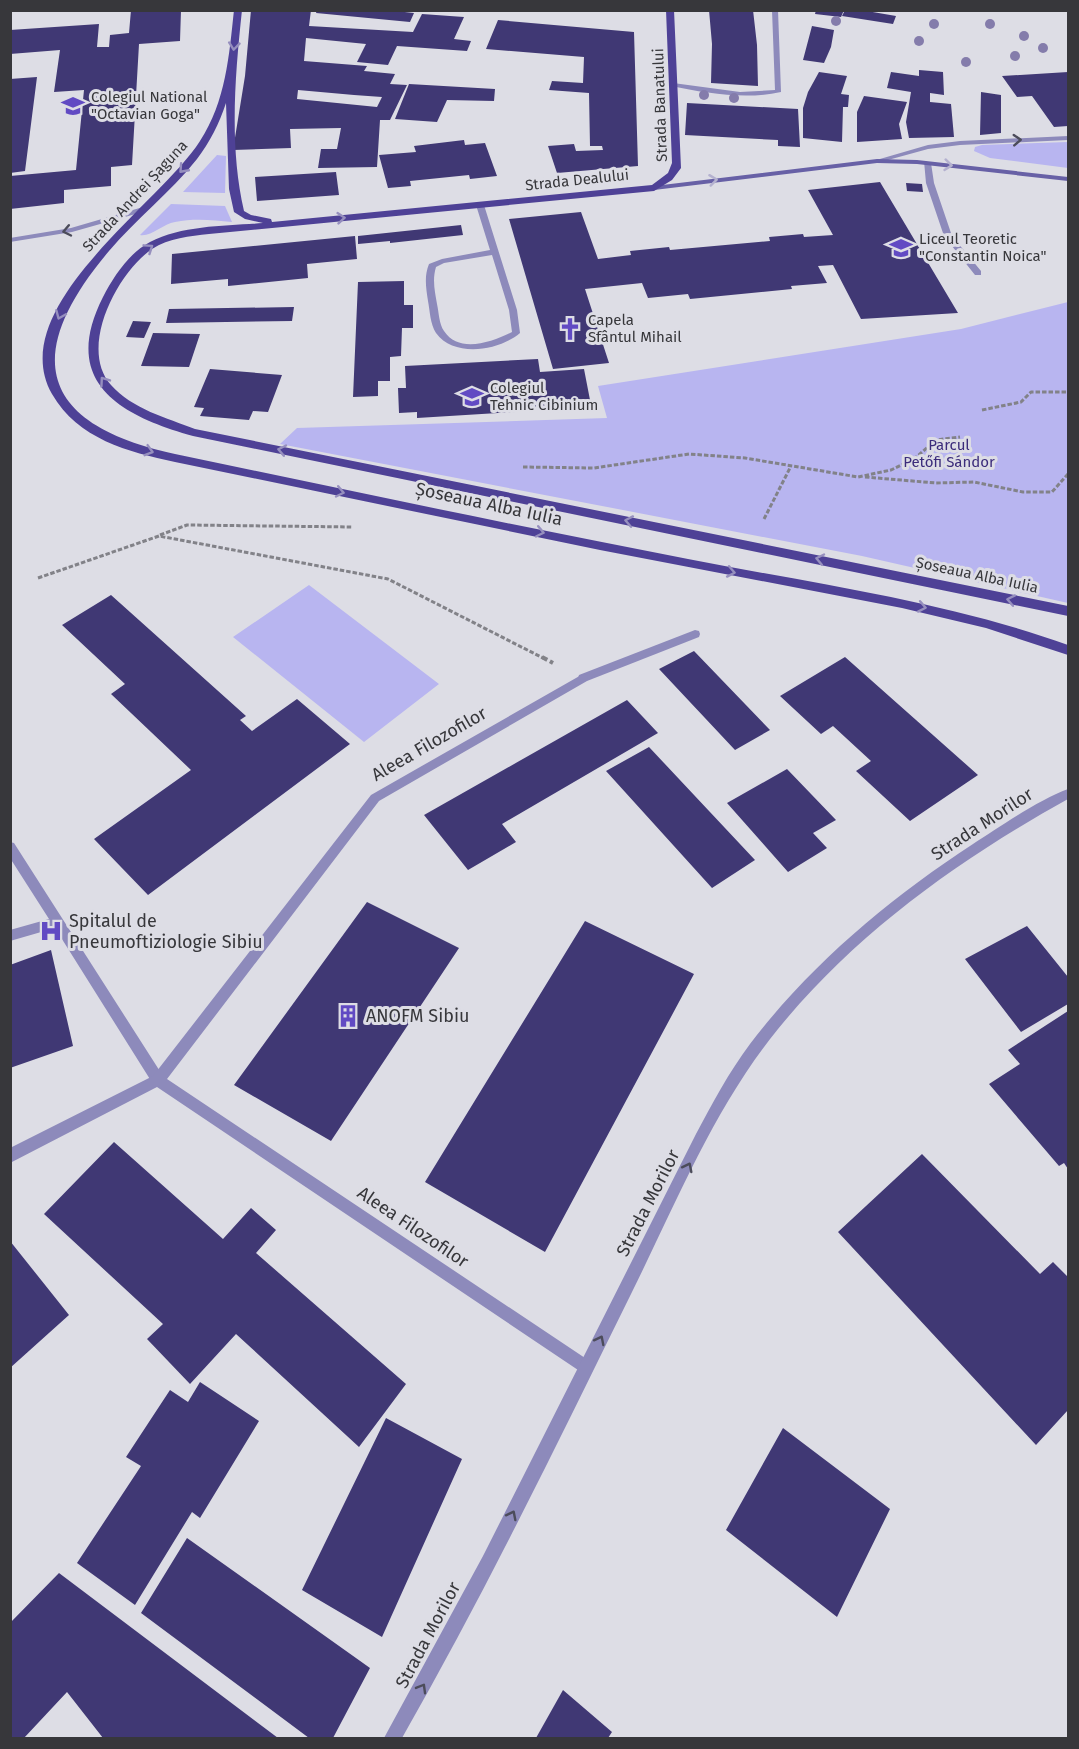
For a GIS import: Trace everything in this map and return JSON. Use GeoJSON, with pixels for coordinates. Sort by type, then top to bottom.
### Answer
{"type":"FeatureCollection","features":[{"type":"Feature","properties":{"kind":"main road","name":"Strada Andrei Șaguna"},"geometry":{"type":"LineString","coordinates":[[238,10],[230,82],[234,189],[237,209],[248,217],[282,224]]}},
{"type":"Feature","properties":{"kind":"main road","name":"Strada Banatului"},"geometry":{"type":"LineString","coordinates":[[654,188],[671,177],[676,171],[677,163],[670,10]]}},
{"type":"Feature","properties":{"kind":"main road","name":"Strada Andrei Șaguna"},"geometry":{"type":"LineString","coordinates":[[91,266],[177,176],[205,142],[230,82]]}},
{"type":"Feature","properties":{"kind":"main road","name":"Strada Dealului"},"geometry":{"type":"LineString","coordinates":[[112,292],[133,260],[148,247],[176,235],[654,188],[877,161],[927,163],[1068,179]]}},
{"type":"Feature","properties":{"kind":"main road","name":"Șoseaua Alba Iulia"},"geometry":{"type":"LineString","coordinates":[[91,266],[61,312],[51,341],[48,367],[52,390],[62,405],[96,432],[123,443],[203,464],[732,572],[926,608],[997,624],[1068,650]]}},
{"type":"Feature","properties":{"kind":"main road","name":"Șoseaua Alba Iulia"},"geometry":{"type":"LineString","coordinates":[[112,292],[95,330],[93,355],[100,378],[112,392],[130,406],[193,432],[1068,611]]}},
{"type":"Feature","properties":{"kind":"street"},"geometry":{"type":"LineString","coordinates":[[673,85],[742,93],[766,94],[779,91],[775,10]]}},
{"type":"Feature","properties":{"kind":"street"},"geometry":{"type":"LineString","coordinates":[[877,161],[928,147],[960,143],[1068,138]]}},
{"type":"Feature","properties":{"kind":"street"},"geometry":{"type":"LineString","coordinates":[[927,163],[930,183],[948,236],[978,273]]}},
{"type":"Feature","properties":{"kind":"street"},"geometry":{"type":"LineString","coordinates":[[480,205],[495,252],[513,310],[516,333],[504,340],[486,345],[460,346],[447,340],[438,330],[429,276],[432,266],[442,261],[495,252]]}},
{"type":"Feature","properties":{"kind":"street"},"geometry":{"type":"LineString","coordinates":[[10,240],[72,231],[143,209]]}},
{"type":"Feature","properties":{"kind":"street","name":"Aleea Filozofilor"},"geometry":{"type":"LineString","coordinates":[[10,1156],[158,1080],[375,798],[583,678],[695,634]]}},
{"type":"Feature","properties":{"kind":"street","name":"Strada Morilor"},"geometry":{"type":"LineString","coordinates":[[393,1738],[480,1579],[704,1134],[748,1058],[801,992],[843,951],[895,906],[989,840],[1068,794]]}},
{"type":"Feature","properties":{"kind":"street"},"geometry":{"type":"LineString","coordinates":[[10,847],[158,1080]]}},
{"type":"Feature","properties":{"kind":"street"},"geometry":{"type":"LineString","coordinates":[[10,936],[58,922]]}},
{"type":"Feature","properties":{"kind":"street","name":"Aleea Filozofilor"},"geometry":{"type":"LineString","coordinates":[[158,1080],[586,1367]]}},
{"type":"Feature","properties":{"kind":"path"},"geometry":{"type":"LineString","coordinates":[[982,410],[1021,402],[1030,392],[1068,392]]}},
{"type":"Feature","properties":{"kind":"path"},"geometry":{"type":"LineString","coordinates":[[858,477],[891,470],[914,459],[936,440],[960,437]]}},
{"type":"Feature","properties":{"kind":"path"},"geometry":{"type":"LineString","coordinates":[[513,467],[594,468],[689,454],[746,458],[858,477],[936,483],[974,482],[1037,493],[1052,492],[1068,474]]}},
{"type":"Feature","properties":{"kind":"path"},"geometry":{"type":"LineString","coordinates":[[765,516],[790,466]]}},
{"type":"Feature","properties":{"kind":"path"},"geometry":{"type":"LineString","coordinates":[[38,578],[187,525],[361,527]]}},
{"type":"Feature","properties":{"kind":"path"},"geometry":{"type":"LineString","coordinates":[[159,536],[388,579],[583,678]]}},
{"type":"Feature","properties":{"kind":"green space"},"geometry":{"type":"Polygon","coordinates":[[[1068,142],[1068,168],[990,158],[974,151],[975,147],[982,145],[1068,142]]]}},
{"type":"Feature","properties":{"kind":"green space"},"geometry":{"type":"Polygon","coordinates":[[[217,155],[226,156],[225,193],[183,192],[217,155]]]}},
{"type":"Feature","properties":{"kind":"green space"},"geometry":{"type":"Polygon","coordinates":[[[171,204],[225,206],[232,222],[182,221],[140,235],[171,204]]]}},
{"type":"Feature","properties":{"kind":"green space","name":"Parcul Petőfi Sándor"},"geometry":{"type":"Polygon","coordinates":[[[1068,302],[1068,603],[862,556],[280,444],[297,428],[607,418],[598,386],[961,329],[1068,302]]]}},
{"type":"Feature","properties":{"kind":"green space"},"geometry":{"type":"Polygon","coordinates":[[[309,585],[439,684],[364,742],[233,637],[309,585]]]}},
{"type":"Feature","properties":{"kind":"building"},"geometry":{"type":"Polygon","coordinates":[[[131,10],[181,10],[180,41],[139,44],[132,165],[111,167],[111,186],[64,190],[64,203],[10,209],[10,176],[76,170],[84,90],[54,92],[60,50],[10,54],[10,30],[99,24],[97,47],[109,47],[110,35],[129,33],[131,10]]]}},
{"type":"Feature","properties":{"kind":"building"},"geometry":{"type":"Polygon","coordinates":[[[251,10],[311,10],[309,26],[413,32],[422,14],[464,17],[454,39],[471,41],[467,51],[397,46],[388,65],[357,62],[366,44],[306,38],[304,61],[367,66],[364,71],[395,74],[390,84],[407,85],[390,120],[380,120],[377,167],[318,168],[321,149],[337,149],[341,128],[290,129],[291,148],[233,150],[245,76],[251,10]],[[298,90],[297,99],[377,107],[382,97],[298,90]]]}},
{"type":"Feature","properties":{"kind":"building"},"geometry":{"type":"Polygon","coordinates":[[[317,10],[386,10],[414,13],[410,22],[316,13],[317,10]]]}},
{"type":"Feature","properties":{"kind":"building"},"geometry":{"type":"Polygon","coordinates":[[[709,10],[753,10],[758,86],[711,83],[712,44],[709,10]]]}},
{"type":"Feature","properties":{"kind":"building"},"geometry":{"type":"Polygon","coordinates":[[[816,10],[844,10],[841,17],[815,14],[816,10]]]}},
{"type":"Feature","properties":{"kind":"building"},"geometry":{"type":"Polygon","coordinates":[[[845,10],[861,10],[896,16],[893,24],[842,16],[845,10]]]}},
{"type":"Feature","properties":{"kind":"building"},"geometry":{"type":"Polygon","coordinates":[[[498,20],[634,32],[638,166],[557,173],[548,146],[574,144],[576,151],[603,150],[602,146],[590,146],[589,93],[549,90],[552,81],[583,83],[584,57],[486,49],[498,20]]]}},
{"type":"Feature","properties":{"kind":"building"},"geometry":{"type":"Polygon","coordinates":[[[812,26],[834,30],[831,47],[824,63],[803,60],[812,26]]]}},
{"type":"Feature","properties":{"kind":"building"},"geometry":{"type":"Polygon","coordinates":[[[919,70],[943,72],[944,95],[930,93],[930,102],[951,104],[954,137],[909,138],[906,122],[911,92],[887,88],[891,72],[919,76],[919,70]]]}},
{"type":"Feature","properties":{"kind":"building"},"geometry":{"type":"Polygon","coordinates":[[[819,72],[847,76],[841,94],[849,95],[848,107],[843,107],[842,142],[803,138],[803,108],[808,92],[819,72]]]}},
{"type":"Feature","properties":{"kind":"building"},"geometry":{"type":"Polygon","coordinates":[[[1068,72],[1068,126],[1054,127],[1032,96],[1017,97],[1002,76],[1068,72]]]}},
{"type":"Feature","properties":{"kind":"building"},"geometry":{"type":"Polygon","coordinates":[[[37,77],[25,171],[10,173],[10,79],[37,77]]]}},
{"type":"Feature","properties":{"kind":"building"},"geometry":{"type":"Polygon","coordinates":[[[409,84],[495,89],[494,101],[447,100],[437,122],[395,119],[409,84]]]}},
{"type":"Feature","properties":{"kind":"building"},"geometry":{"type":"Polygon","coordinates":[[[981,92],[1001,95],[1001,133],[980,135],[981,92]]]}},
{"type":"Feature","properties":{"kind":"building"},"geometry":{"type":"Polygon","coordinates":[[[864,96],[907,102],[899,124],[902,139],[857,142],[857,112],[864,96]]]}},
{"type":"Feature","properties":{"kind":"building"},"geometry":{"type":"Polygon","coordinates":[[[687,103],[798,109],[800,147],[778,146],[778,140],[685,135],[687,103]]]}},
{"type":"Feature","properties":{"kind":"building"},"geometry":{"type":"Polygon","coordinates":[[[464,140],[465,145],[485,143],[497,176],[470,179],[469,175],[410,181],[411,186],[388,188],[379,155],[416,152],[414,146],[464,140]]]}},
{"type":"Feature","properties":{"kind":"building"},"geometry":{"type":"Polygon","coordinates":[[[336,172],[339,195],[257,201],[255,177],[336,172]]]}},
{"type":"Feature","properties":{"kind":"building"},"geometry":{"type":"Polygon","coordinates":[[[880,182],[958,313],[861,319],[833,265],[818,266],[827,283],[791,286],[792,289],[690,299],[688,294],[648,298],[642,283],[585,289],[609,363],[553,369],[509,219],[581,212],[598,259],[631,255],[630,251],[669,247],[670,250],[770,241],[769,237],[803,234],[804,237],[833,235],[808,190],[880,182]]]}},
{"type":"Feature","properties":{"kind":"building"},"geometry":{"type":"Polygon","coordinates":[[[906,183],[922,184],[923,192],[907,191],[906,183]]]}},
{"type":"Feature","properties":{"kind":"building"},"geometry":{"type":"Polygon","coordinates":[[[461,225],[463,235],[358,244],[358,236],[461,225]]]}},
{"type":"Feature","properties":{"kind":"building"},"geometry":{"type":"Polygon","coordinates":[[[355,236],[357,259],[307,264],[308,278],[228,286],[228,279],[171,284],[172,254],[355,236]]]}},
{"type":"Feature","properties":{"kind":"building"},"geometry":{"type":"Polygon","coordinates":[[[404,281],[404,305],[413,305],[413,328],[402,328],[401,356],[390,357],[390,381],[378,381],[378,396],[353,397],[358,282],[404,281]]]}},
{"type":"Feature","properties":{"kind":"building"},"geometry":{"type":"Polygon","coordinates":[[[294,307],[292,321],[166,323],[169,309],[294,307]]]}},
{"type":"Feature","properties":{"kind":"building"},"geometry":{"type":"Polygon","coordinates":[[[133,321],[151,322],[144,338],[126,337],[133,321]]]}},
{"type":"Feature","properties":{"kind":"building"},"geometry":{"type":"Polygon","coordinates":[[[153,333],[200,334],[189,367],[141,366],[153,333]]]}},
{"type":"Feature","properties":{"kind":"building"},"geometry":{"type":"Polygon","coordinates":[[[538,359],[540,372],[584,369],[590,400],[544,403],[545,406],[530,407],[531,411],[417,418],[417,412],[399,413],[398,388],[406,388],[405,366],[538,359]]]}},
{"type":"Feature","properties":{"kind":"building"},"geometry":{"type":"Polygon","coordinates":[[[210,369],[282,375],[268,412],[253,411],[249,420],[200,416],[204,408],[194,407],[210,369]]]}},
{"type":"Feature","properties":{"kind":"building"},"geometry":{"type":"Polygon","coordinates":[[[111,595],[246,716],[240,720],[252,731],[297,699],[350,744],[148,895],[94,839],[191,770],[111,694],[125,684],[62,625],[111,595]]]}},
{"type":"Feature","properties":{"kind":"building"},"geometry":{"type":"Polygon","coordinates":[[[694,651],[770,730],[735,750],[659,669],[694,651]]]}},
{"type":"Feature","properties":{"kind":"building"},"geometry":{"type":"Polygon","coordinates":[[[845,657],[978,775],[910,821],[856,771],[871,761],[833,726],[821,734],[780,696],[845,657]]]}},
{"type":"Feature","properties":{"kind":"building"},"geometry":{"type":"Polygon","coordinates":[[[627,700],[658,733],[502,824],[516,842],[468,870],[424,815],[627,700]]]}},
{"type":"Feature","properties":{"kind":"building"},"geometry":{"type":"Polygon","coordinates":[[[649,747],[755,860],[712,888],[606,771],[649,747]]]}},
{"type":"Feature","properties":{"kind":"building"},"geometry":{"type":"Polygon","coordinates":[[[787,769],[836,820],[813,833],[827,848],[788,872],[727,803],[787,769]]]}},
{"type":"Feature","properties":{"kind":"building","name":"ANOFM Sibiu"},"geometry":{"type":"Polygon","coordinates":[[[367,902],[459,948],[331,1141],[234,1085],[367,902]]]}},
{"type":"Feature","properties":{"kind":"building"},"geometry":{"type":"Polygon","coordinates":[[[585,921],[694,974],[545,1252],[425,1182],[585,921]]]}},
{"type":"Feature","properties":{"kind":"building"},"geometry":{"type":"Polygon","coordinates":[[[1027,926],[1068,977],[1068,1004],[1021,1032],[965,959],[1027,926]]]}},
{"type":"Feature","properties":{"kind":"building"},"geometry":{"type":"Polygon","coordinates":[[[51,950],[73,1046],[10,1068],[10,965],[51,950]]]}},
{"type":"Feature","properties":{"kind":"building"},"geometry":{"type":"Polygon","coordinates":[[[1068,1011],[1068,1169],[1064,1163],[1059,1166],[989,1084],[1020,1064],[1008,1050],[1068,1011]]]}},
{"type":"Feature","properties":{"kind":"building"},"geometry":{"type":"Polygon","coordinates":[[[114,1142],[223,1239],[251,1208],[276,1230],[256,1253],[406,1384],[359,1447],[236,1334],[190,1384],[147,1339],[163,1324],[44,1214],[114,1142]]]}},
{"type":"Feature","properties":{"kind":"building"},"geometry":{"type":"Polygon","coordinates":[[[922,1154],[1040,1274],[1053,1262],[1068,1277],[1068,1410],[1036,1445],[838,1232],[922,1154]]]}},
{"type":"Feature","properties":{"kind":"building"},"geometry":{"type":"Polygon","coordinates":[[[10,1241],[69,1315],[10,1368],[10,1241]]]}},
{"type":"Feature","properties":{"kind":"building"},"geometry":{"type":"Polygon","coordinates":[[[200,1382],[259,1421],[200,1518],[192,1512],[135,1605],[77,1563],[141,1466],[126,1457],[170,1390],[188,1402],[200,1382]]]}},
{"type":"Feature","properties":{"kind":"building"},"geometry":{"type":"Polygon","coordinates":[[[386,1418],[462,1459],[382,1637],[302,1590],[386,1418]]]}},
{"type":"Feature","properties":{"kind":"building"},"geometry":{"type":"Polygon","coordinates":[[[783,1428],[890,1509],[837,1617],[726,1530],[783,1428]]]}},
{"type":"Feature","properties":{"kind":"building"},"geometry":{"type":"Polygon","coordinates":[[[187,1538],[370,1668],[333,1738],[309,1738],[141,1613],[187,1538]]]}},
{"type":"Feature","properties":{"kind":"building"},"geometry":{"type":"Polygon","coordinates":[[[59,1573],[278,1738],[103,1738],[67,1692],[24,1738],[10,1738],[10,1623],[59,1573]]]}},
{"type":"Feature","properties":{"kind":"building"},"geometry":{"type":"Polygon","coordinates":[[[563,1690],[612,1732],[608,1738],[536,1738],[563,1690]]]}},
{"type":"Feature","properties":{"kind":"place","name":"Colegiul National \"Octavian Goga\""},"geometry":{"type":"Point","coordinates":[73,106]}},
{"type":"Feature","properties":{"kind":"place","name":"Liceul Teoretic \"Constantin Noica\""},"geometry":{"type":"Point","coordinates":[901,248]}},
{"type":"Feature","properties":{"kind":"place","name":"Capela Sfântul Mihail"},"geometry":{"type":"Point","coordinates":[570,329]}},
{"type":"Feature","properties":{"kind":"place","name":"Colegiul Tehnic Cibinium"},"geometry":{"type":"Point","coordinates":[472,397]}},
{"type":"Feature","properties":{"kind":"place","name":"Spitalul de Pneumoftiziologie Sibiu"},"geometry":{"type":"Point","coordinates":[51,931]}},
{"type":"Feature","properties":{"kind":"place","name":"ANOFM Sibiu"},"geometry":{"type":"Point","coordinates":[348,1016]}}]}
